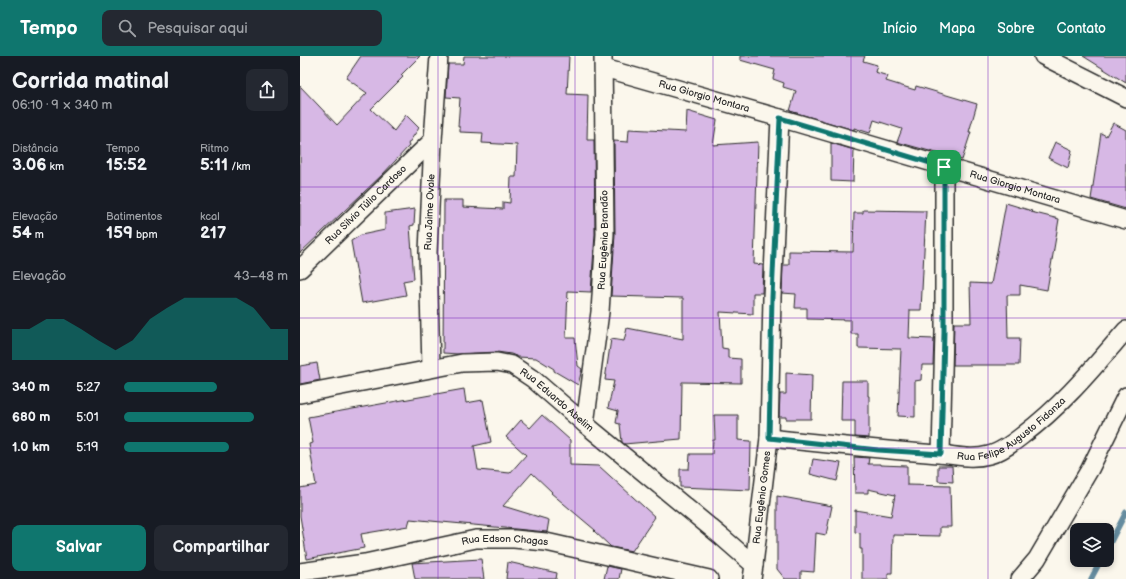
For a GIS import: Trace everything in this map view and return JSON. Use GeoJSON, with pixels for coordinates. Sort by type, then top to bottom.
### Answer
{"type":"FeatureCollection","features":[{"type":"Feature","properties":{"kind":"street","name":"Rua Jaime Ovale"},"geometry":{"type":"LineString","coordinates":[[431,368],[428,252],[433,140],[439,56]]}},
{"type":"Feature","properties":{"kind":"street"},"geometry":{"type":"LineString","coordinates":[[1043,56],[1126,98]]}},
{"type":"Feature","properties":{"kind":"street","name":"Rua Giorgio Montara"},"geometry":{"type":"LineString","coordinates":[[604,62],[780,118],[1126,220]]}},
{"type":"Feature","properties":{"kind":"street","name":"Rua Eugênia Brandão"},"geometry":{"type":"LineString","coordinates":[[585,424],[600,312],[605,234],[604,62]]}},
{"type":"Feature","properties":{"kind":"street","name":"Rua Eugênio Gomes"},"geometry":{"type":"LineString","coordinates":[[753,572],[769,438],[772,297],[780,118]]}},
{"type":"Feature","properties":{"kind":"street","name":"Rua Silvio Túlio Cardoso"},"geometry":{"type":"LineString","coordinates":[[300,269],[433,140]]}},
{"type":"Feature","properties":{"kind":"street"},"geometry":{"type":"LineString","coordinates":[[941,454],[944,332],[944,167]]}},
{"type":"Feature","properties":{"kind":"street","name":"Rua Felipe Augusto Fidanza"},"geometry":{"type":"LineString","coordinates":[[769,438],[970,458],[990,455],[1013,443],[1040,423],[1081,383],[1126,330]]}},
{"type":"Feature","properties":{"kind":"street","name":"Rua Eduardo Abelim"},"geometry":{"type":"LineString","coordinates":[[300,394],[431,368],[469,363],[497,362],[512,365],[533,379],[753,572]]}},
{"type":"Feature","properties":{"kind":"street"},"geometry":{"type":"LineString","coordinates":[[1020,579],[1037,559],[1086,475],[1126,396]]}},
{"type":"Feature","properties":{"kind":"street","name":"Rua Edson Chagas"},"geometry":{"type":"LineString","coordinates":[[300,572],[365,563],[476,539],[514,539],[546,542],[709,579]]}},
{"type":"Feature","properties":{"kind":"building"},"geometry":{"type":"Polygon","coordinates":[[[361,56],[420,56],[401,75],[403,77],[371,109],[394,131],[406,115],[419,128],[408,144],[409,146],[383,174],[300,253],[300,86],[337,125],[367,93],[346,78],[361,56]]]}},
{"type":"Feature","properties":{"kind":"building"},"geometry":{"type":"Polygon","coordinates":[[[464,56],[569,56],[567,94],[588,95],[587,140],[594,140],[595,234],[591,292],[568,291],[566,338],[575,338],[578,366],[582,369],[578,385],[554,371],[554,369],[536,358],[518,357],[511,354],[497,352],[458,354],[443,353],[444,200],[463,200],[463,207],[503,209],[503,202],[510,203],[511,177],[516,177],[517,145],[482,143],[483,133],[460,132],[460,127],[458,127],[460,98],[446,97],[448,64],[463,64],[464,56]]]}},
{"type":"Feature","properties":{"kind":"building"},"geometry":{"type":"Polygon","coordinates":[[[740,56],[865,56],[863,61],[877,65],[875,72],[888,76],[886,81],[915,90],[916,86],[977,104],[969,132],[971,132],[962,160],[897,142],[902,129],[874,120],[870,133],[854,128],[854,130],[790,111],[796,91],[783,87],[784,83],[773,79],[775,70],[740,60],[740,56]]]}},
{"type":"Feature","properties":{"kind":"building"},"geometry":{"type":"Polygon","coordinates":[[[1083,56],[1126,56],[1126,83],[1083,56]]]}},
{"type":"Feature","properties":{"kind":"building"},"geometry":{"type":"Polygon","coordinates":[[[687,111],[717,120],[713,145],[758,142],[754,264],[763,265],[762,293],[753,293],[753,314],[720,312],[722,348],[728,349],[728,358],[741,359],[741,383],[682,382],[681,439],[624,444],[622,442],[620,424],[616,423],[618,411],[608,408],[614,381],[605,380],[611,339],[624,341],[627,328],[683,339],[683,298],[611,296],[615,234],[614,141],[628,142],[629,129],[686,132],[687,111]]]}},
{"type":"Feature","properties":{"kind":"building"},"geometry":{"type":"Polygon","coordinates":[[[1113,123],[1126,130],[1126,209],[1091,199],[1101,133],[1106,136],[1113,123]]]}},
{"type":"Feature","properties":{"kind":"building"},"geometry":{"type":"Polygon","coordinates":[[[1055,142],[1072,150],[1068,168],[1048,158],[1055,142]]]}},
{"type":"Feature","properties":{"kind":"building"},"geometry":{"type":"Polygon","coordinates":[[[831,143],[854,150],[853,182],[831,181],[831,143]]]}},
{"type":"Feature","properties":{"kind":"building"},"geometry":{"type":"Polygon","coordinates":[[[1006,203],[1032,211],[1031,212],[1059,219],[1047,290],[1020,285],[1020,295],[1007,295],[1008,338],[1020,338],[1019,365],[953,365],[954,323],[971,323],[970,283],[991,284],[1006,203]]]}},
{"type":"Feature","properties":{"kind":"building"},"geometry":{"type":"Polygon","coordinates":[[[415,209],[414,225],[410,226],[414,279],[403,281],[406,295],[362,303],[351,241],[361,235],[385,230],[385,213],[415,209]]]}},
{"type":"Feature","properties":{"kind":"building"},"geometry":{"type":"Polygon","coordinates":[[[863,210],[926,211],[921,310],[910,310],[909,338],[934,339],[933,365],[922,365],[921,380],[915,381],[915,417],[898,416],[901,349],[858,348],[858,334],[851,334],[851,320],[807,319],[807,308],[795,308],[796,294],[782,293],[783,265],[789,265],[789,251],[853,252],[854,213],[863,213],[863,210]]]}},
{"type":"Feature","properties":{"kind":"building"},"geometry":{"type":"Polygon","coordinates":[[[317,363],[320,380],[300,384],[300,366],[317,363]]]}},
{"type":"Feature","properties":{"kind":"building"},"geometry":{"type":"Polygon","coordinates":[[[786,373],[812,375],[811,419],[786,419],[786,417],[779,417],[780,394],[786,394],[786,373]]]}},
{"type":"Feature","properties":{"kind":"building"},"geometry":{"type":"Polygon","coordinates":[[[842,381],[868,381],[869,438],[855,437],[855,421],[841,421],[842,381]]]}},
{"type":"Feature","properties":{"kind":"building"},"geometry":{"type":"Polygon","coordinates":[[[464,389],[466,403],[483,400],[491,442],[474,446],[478,470],[510,473],[526,455],[506,437],[521,420],[530,428],[542,415],[570,440],[570,465],[599,466],[655,517],[632,551],[611,547],[594,531],[595,530],[551,493],[552,492],[532,473],[503,506],[549,520],[547,532],[410,519],[408,526],[361,534],[364,548],[307,559],[300,516],[300,488],[316,485],[309,444],[313,443],[308,417],[464,389]]]}},
{"type":"Feature","properties":{"kind":"building"},"geometry":{"type":"Polygon","coordinates":[[[714,415],[738,415],[738,440],[751,441],[750,490],[680,487],[680,469],[689,469],[690,454],[712,454],[713,440],[715,440],[714,415]]]}},
{"type":"Feature","properties":{"kind":"building"},"geometry":{"type":"Polygon","coordinates":[[[854,457],[869,458],[868,464],[907,466],[907,485],[950,486],[951,527],[940,527],[940,536],[893,535],[892,573],[888,573],[888,579],[862,579],[862,549],[860,549],[860,533],[855,532],[855,510],[891,516],[895,495],[868,489],[868,493],[855,493],[854,457]]]}},
{"type":"Feature","properties":{"kind":"building"},"geometry":{"type":"Polygon","coordinates":[[[813,459],[841,463],[837,481],[810,474],[813,459]]]}},
{"type":"Feature","properties":{"kind":"building"},"geometry":{"type":"Polygon","coordinates":[[[938,466],[952,466],[953,482],[938,481],[938,466]]]}},
{"type":"Feature","properties":{"kind":"building"},"geometry":{"type":"Polygon","coordinates":[[[777,496],[832,506],[826,535],[816,533],[814,572],[801,571],[801,579],[785,579],[777,569],[777,496]]]}},
{"type":"Feature","properties":{"kind":"building"},"geometry":{"type":"Polygon","coordinates":[[[481,559],[484,579],[415,579],[412,563],[481,559]]]}},
{"type":"Feature","properties":{"kind":"building"},"geometry":{"type":"Polygon","coordinates":[[[508,562],[557,573],[556,579],[506,579],[508,562]]]}},
{"type":"Feature","properties":{"kind":"building"},"geometry":{"type":"Polygon","coordinates":[[[607,566],[621,569],[619,579],[604,579],[607,566]]]}},
{"type":"Feature","properties":{"kind":"waterway"},"geometry":{"type":"LineString","coordinates":[[1114,535],[1126,512]]}},
{"type":"Feature","properties":{"kind":"waterway"},"geometry":{"type":"LineString","coordinates":[[1091,579],[1097,567]]}},
{"type":"Feature","properties":{"kind":"route"},"geometry":{"type":"LineString","coordinates":[[780,118],[944,167],[944,332],[941,454],[878,450],[769,438],[772,297],[780,118]]}}]}
